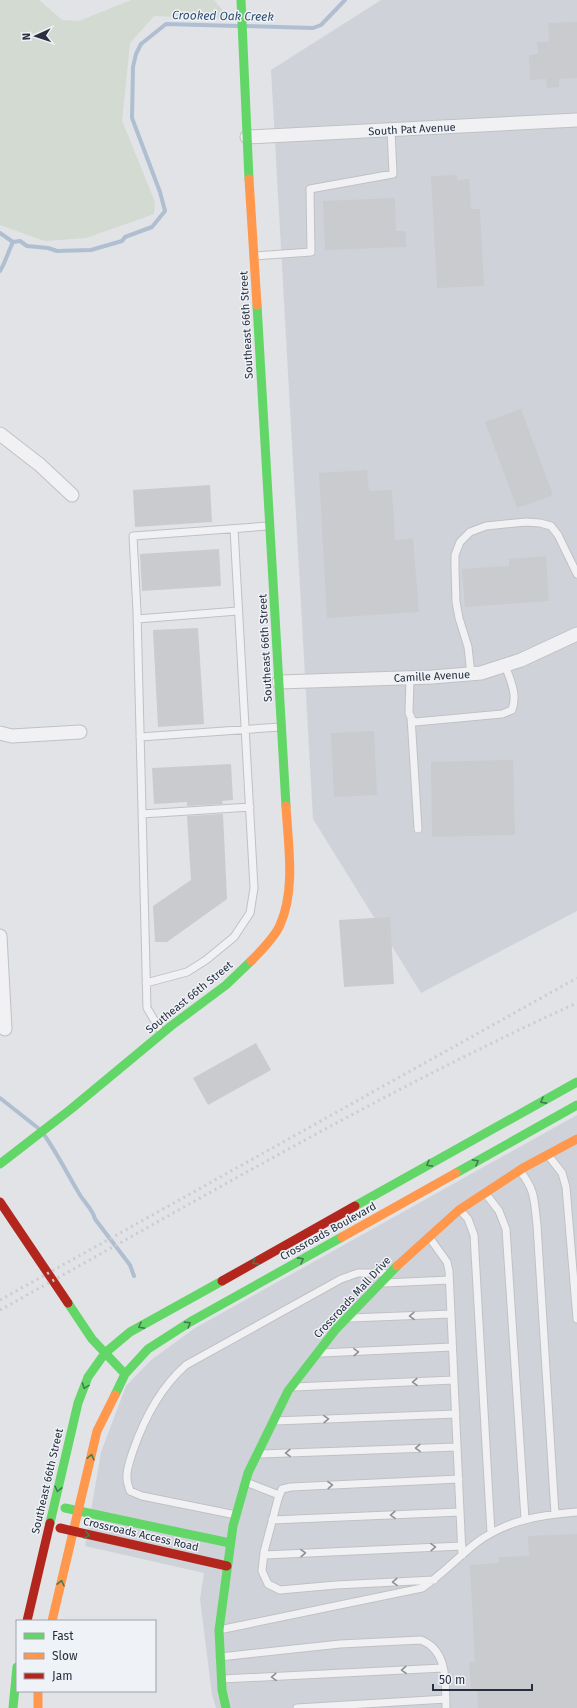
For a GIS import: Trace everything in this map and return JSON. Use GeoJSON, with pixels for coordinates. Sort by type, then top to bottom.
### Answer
{"type":"FeatureCollection","features":[{"type":"Feature","properties":{"kind":"street","name":"Southeast 66th Street"},"geometry":{"type":"LineString","coordinates":[[0,1164],[71,1109],[162,1034],[226,985],[260,952],[280,926],[288,898],[289,864],[282,726],[247,137],[241,0]]}},
{"type":"Feature","properties":{"kind":"street","name":"South Pat Avenue"},"geometry":{"type":"LineString","coordinates":[[247,137],[577,120]]}},
{"type":"Feature","properties":{"kind":"street"},"geometry":{"type":"LineString","coordinates":[[0,434],[40,465],[72,495]]}},
{"type":"Feature","properties":{"kind":"street","name":"Camille Avenue"},"geometry":{"type":"LineString","coordinates":[[279,682],[410,678],[481,673],[521,660],[577,634]]}},
{"type":"Feature","properties":{"kind":"street"},"geometry":{"type":"LineString","coordinates":[[0,733],[12,736],[80,732]]}},
{"type":"Feature","properties":{"kind":"street"},"geometry":{"type":"LineString","coordinates":[[0,936],[5,1029]]}},
{"type":"Feature","properties":{"kind":"street","name":"Crossroads Boulevard"},"geometry":{"type":"LineString","coordinates":[[105,1353],[130,1332],[577,1082]]}},
{"type":"Feature","properties":{"kind":"street","name":"Crossroads Boulevard"},"geometry":{"type":"LineString","coordinates":[[125,1374],[148,1349],[190,1322],[577,1105]]}},
{"type":"Feature","properties":{"kind":"street","name":"Crossroads Mall Drive"},"geometry":{"type":"LineString","coordinates":[[226,1708],[220,1657],[219,1630],[230,1543],[248,1473],[291,1387],[336,1329],[388,1274],[459,1210],[519,1170],[577,1139]]}},
{"type":"Feature","properties":{"kind":"street"},"geometry":{"type":"LineString","coordinates":[[0,1202],[67,1304],[92,1339],[125,1374],[97,1431],[52,1620]]}},
{"type":"Feature","properties":{"kind":"street","name":"Southeast 66th Street"},"geometry":{"type":"LineString","coordinates":[[27,1620],[78,1403],[88,1376],[105,1353]]}},
{"type":"Feature","properties":{"kind":"street","name":"Crossroads Access Road"},"geometry":{"type":"LineString","coordinates":[[54,1506],[230,1543]]}},
{"type":"Feature","properties":{"kind":"street","name":"Crossroads Access Road"},"geometry":{"type":"LineString","coordinates":[[49,1526],[227,1566]]}},
{"type":"Feature","properties":{"kind":"street"},"geometry":{"type":"LineString","coordinates":[[13,1708],[16,1678]]}},
{"type":"Feature","properties":{"kind":"street"},"geometry":{"type":"LineString","coordinates":[[38,1692],[38,1708]]}},
{"type":"Feature","properties":{"kind":"lane"},"geometry":{"type":"LineString","coordinates":[[254,256],[311,252],[310,189],[393,174],[391,130]]}},
{"type":"Feature","properties":{"kind":"lane"},"geometry":{"type":"LineString","coordinates":[[472,674],[468,647],[459,618],[456,602],[454,568],[455,555],[460,542],[470,532],[486,526],[526,522],[540,522],[551,526],[558,535],[577,574]]}},
{"type":"Feature","properties":{"kind":"lane"},"geometry":{"type":"LineString","coordinates":[[162,1034],[147,1008],[137,619],[133,536],[270,526]]}},
{"type":"Feature","properties":{"kind":"lane"},"geometry":{"type":"LineString","coordinates":[[146,983],[187,972],[206,960],[234,938],[250,913],[254,888],[234,529]]}},
{"type":"Feature","properties":{"kind":"lane"},"geometry":{"type":"LineString","coordinates":[[137,619],[238,611]]}},
{"type":"Feature","properties":{"kind":"lane"},"geometry":{"type":"LineString","coordinates":[[411,717],[415,722],[502,714],[512,710],[515,701],[515,693],[505,665]]}},
{"type":"Feature","properties":{"kind":"lane"},"geometry":{"type":"LineString","coordinates":[[410,678],[409,713],[411,717],[418,829]]}},
{"type":"Feature","properties":{"kind":"lane"},"geometry":{"type":"LineString","coordinates":[[140,737],[282,726]]}},
{"type":"Feature","properties":{"kind":"lane"},"geometry":{"type":"LineString","coordinates":[[142,814],[250,807]]}},
{"type":"Feature","properties":{"kind":"lane"},"geometry":{"type":"LineString","coordinates":[[548,1154],[562,1173],[569,1202],[577,1319]]}},
{"type":"Feature","properties":{"kind":"lane"},"geometry":{"type":"LineString","coordinates":[[519,1170],[530,1183],[533,1192],[537,1225],[555,1514]]}},
{"type":"Feature","properties":{"kind":"lane"},"geometry":{"type":"LineString","coordinates":[[485,1193],[499,1211],[506,1229],[525,1519]]}},
{"type":"Feature","properties":{"kind":"lane"},"geometry":{"type":"LineString","coordinates":[[459,1210],[468,1219],[474,1235],[492,1533]]}},
{"type":"Feature","properties":{"kind":"lane"},"geometry":{"type":"LineString","coordinates":[[428,1237],[447,1262],[449,1280],[462,1555]]}},
{"type":"Feature","properties":{"kind":"lane"},"geometry":{"type":"LineString","coordinates":[[236,1515],[142,1496],[130,1491],[126,1480],[131,1456],[140,1430],[162,1391],[174,1376],[186,1365],[341,1279],[358,1273],[370,1272],[388,1274]]}},
{"type":"Feature","properties":{"kind":"lane"},"geometry":{"type":"LineString","coordinates":[[380,1283],[449,1280]]}},
{"type":"Feature","properties":{"kind":"lane"},"geometry":{"type":"LineString","coordinates":[[347,1318],[451,1314]]}},
{"type":"Feature","properties":{"kind":"lane"},"geometry":{"type":"LineString","coordinates":[[317,1353],[452,1347]]}},
{"type":"Feature","properties":{"kind":"lane"},"geometry":{"type":"LineString","coordinates":[[291,1387],[454,1380]]}},
{"type":"Feature","properties":{"kind":"lane"},"geometry":{"type":"LineString","coordinates":[[273,1422],[456,1414]]}},
{"type":"Feature","properties":{"kind":"lane"},"geometry":{"type":"LineString","coordinates":[[257,1454],[457,1447]]}},
{"type":"Feature","properties":{"kind":"lane"},"geometry":{"type":"LineString","coordinates":[[434,1580],[336,1585],[280,1590],[268,1584],[262,1571],[272,1520],[279,1495],[282,1490],[291,1486],[459,1479]]}},
{"type":"Feature","properties":{"kind":"lane"},"geometry":{"type":"LineString","coordinates":[[246,1482],[279,1495]]}},
{"type":"Feature","properties":{"kind":"lane"},"geometry":{"type":"LineString","coordinates":[[272,1520],[460,1512]]}},
{"type":"Feature","properties":{"kind":"lane"},"geometry":{"type":"LineString","coordinates":[[219,1630],[399,1594],[422,1588],[434,1580],[462,1555],[492,1533],[525,1519],[577,1512]]}},
{"type":"Feature","properties":{"kind":"lane"},"geometry":{"type":"LineString","coordinates":[[264,1555],[462,1546]]}},
{"type":"Feature","properties":{"kind":"lane"},"geometry":{"type":"LineString","coordinates":[[220,1657],[340,1644],[421,1640],[430,1644],[439,1653],[443,1668],[446,1708]]}},
{"type":"Feature","properties":{"kind":"lane"},"geometry":{"type":"LineString","coordinates":[[222,1679],[443,1668]]}},
{"type":"Feature","properties":{"kind":"lane"},"geometry":{"type":"LineString","coordinates":[[297,1708],[446,1698]]}},
{"type":"Feature","properties":{"kind":"shaded area"},"geometry":{"type":"Polygon","coordinates":[[[0,0],[39,0],[62,20],[79,21],[131,0],[214,0],[230,19],[154,16],[130,43],[122,121],[155,202],[154,214],[86,238],[45,241],[0,225],[0,0]]]}},
{"type":"Feature","properties":{"kind":"shaded area"},"geometry":{"type":"Polygon","coordinates":[[[381,0],[577,0],[577,911],[421,993],[313,819],[271,70],[381,0]]]}},
{"type":"Feature","properties":{"kind":"shaded area"},"geometry":{"type":"Polygon","coordinates":[[[577,1115],[577,1708],[216,1708],[212,1695],[200,1599],[204,1573],[85,1546],[101,1452],[126,1386],[151,1360],[195,1328],[577,1115]]]}},
{"type":"Feature","properties":{"kind":"building"},"geometry":{"type":"Polygon","coordinates":[[[577,22],[577,78],[559,79],[559,87],[547,88],[546,79],[530,80],[529,55],[538,54],[537,42],[549,42],[548,23],[577,22]]]}},
{"type":"Feature","properties":{"kind":"building"},"geometry":{"type":"Polygon","coordinates":[[[457,175],[457,180],[469,179],[471,209],[480,209],[484,286],[437,288],[431,176],[457,175]]]}},
{"type":"Feature","properties":{"kind":"building"},"geometry":{"type":"Polygon","coordinates":[[[395,198],[396,231],[406,231],[406,247],[325,250],[323,201],[395,198]]]}},
{"type":"Feature","properties":{"kind":"building"},"geometry":{"type":"Polygon","coordinates":[[[521,409],[553,495],[517,508],[485,422],[521,409]]]}},
{"type":"Feature","properties":{"kind":"building"},"geometry":{"type":"Polygon","coordinates":[[[367,470],[369,491],[392,490],[395,540],[413,538],[419,612],[327,618],[319,473],[367,470]]]}},
{"type":"Feature","properties":{"kind":"building"},"geometry":{"type":"Polygon","coordinates":[[[210,485],[212,522],[135,527],[133,490],[210,485]]]}},
{"type":"Feature","properties":{"kind":"building"},"geometry":{"type":"Polygon","coordinates":[[[219,549],[221,586],[142,591],[140,554],[219,549]]]}},
{"type":"Feature","properties":{"kind":"building"},"geometry":{"type":"Polygon","coordinates":[[[546,556],[549,601],[465,607],[462,569],[509,566],[509,559],[546,556]]]}},
{"type":"Feature","properties":{"kind":"building"},"geometry":{"type":"Polygon","coordinates":[[[198,628],[204,724],[158,727],[153,630],[198,628]]]}},
{"type":"Feature","properties":{"kind":"building"},"geometry":{"type":"Polygon","coordinates":[[[374,731],[377,795],[334,797],[331,733],[374,731]]]}},
{"type":"Feature","properties":{"kind":"building"},"geometry":{"type":"Polygon","coordinates":[[[513,760],[515,835],[432,837],[431,762],[513,760]]]}},
{"type":"Feature","properties":{"kind":"building"},"geometry":{"type":"Polygon","coordinates":[[[231,764],[233,800],[222,801],[223,804],[187,806],[187,802],[154,804],[152,768],[231,764]]]}},
{"type":"Feature","properties":{"kind":"building"},"geometry":{"type":"Polygon","coordinates":[[[223,814],[227,899],[167,942],[155,942],[153,906],[191,880],[187,816],[223,814]]]}},
{"type":"Feature","properties":{"kind":"building"},"geometry":{"type":"Polygon","coordinates":[[[390,917],[394,984],[344,987],[339,920],[390,917]]]}},
{"type":"Feature","properties":{"kind":"building"},"geometry":{"type":"Polygon","coordinates":[[[256,1043],[271,1070],[208,1105],[193,1078],[256,1043]]]}},
{"type":"Feature","properties":{"kind":"building"},"geometry":{"type":"Polygon","coordinates":[[[577,1534],[577,1708],[478,1708],[477,1691],[471,1691],[469,1662],[475,1662],[470,1565],[499,1563],[499,1557],[529,1556],[528,1536],[577,1534]]]}},
{"type":"Feature","properties":{"kind":"waterway","name":"Crooked Oak Creek"},"geometry":{"type":"LineString","coordinates":[[246,26],[313,28],[321,25],[345,0]]}},
{"type":"Feature","properties":{"kind":"waterway","name":"Crooked Oak Creek"},"geometry":{"type":"LineString","coordinates":[[0,233],[13,242],[20,241],[27,246],[48,248],[57,251],[91,250],[122,241],[125,237],[152,227],[165,211],[160,192],[132,118],[133,67],[136,54],[141,44],[166,24],[237,26]]}},
{"type":"Feature","properties":{"kind":"waterway"},"geometry":{"type":"LineString","coordinates":[[0,271],[13,242]]}},
{"type":"Feature","properties":{"kind":"waterway"},"geometry":{"type":"LineString","coordinates":[[0,1098],[38,1128]]}},
{"type":"Feature","properties":{"kind":"waterway"},"geometry":{"type":"LineString","coordinates":[[45,1136],[80,1195],[93,1213],[95,1219],[130,1265],[134,1276]]}},
{"type":"Feature","properties":{"kind":"railway"},"geometry":{"type":"LineString","coordinates":[[0,1300],[577,978]]}},
{"type":"Feature","properties":{"kind":"railway"},"geometry":{"type":"LineString","coordinates":[[0,1310],[357,1112],[430,1074],[577,1003]]}},
{"type":"Feature","properties":{"kind":"traffic: fast"},"geometry":{"type":"LineString","coordinates":[[241,0],[249,179]]}},
{"type":"Feature","properties":{"kind":"traffic: fast"},"geometry":{"type":"LineString","coordinates":[[257,305],[286,806]]}},
{"type":"Feature","properties":{"kind":"traffic: fast"},"geometry":{"type":"LineString","coordinates":[[0,1164],[71,1109],[171,1026],[226,985],[251,961]]}},
{"type":"Feature","properties":{"kind":"traffic: fast"},"geometry":{"type":"LineString","coordinates":[[355,1206],[577,1082]]}},
{"type":"Feature","properties":{"kind":"traffic: fast"},"geometry":{"type":"LineString","coordinates":[[456,1173],[577,1105]]}},
{"type":"Feature","properties":{"kind":"traffic: fast"},"geometry":{"type":"LineString","coordinates":[[115,1395],[125,1374],[148,1349],[190,1322],[342,1237]]}},
{"type":"Feature","properties":{"kind":"traffic: fast"},"geometry":{"type":"LineString","coordinates":[[226,1708],[222,1690],[219,1630],[233,1526],[248,1473],[288,1391],[336,1329],[397,1266]]}},
{"type":"Feature","properties":{"kind":"traffic: fast"},"geometry":{"type":"LineString","coordinates":[[50,1523],[78,1403],[88,1377],[105,1353],[130,1332],[222,1281]]}},
{"type":"Feature","properties":{"kind":"traffic: fast"},"geometry":{"type":"LineString","coordinates":[[68,1303],[92,1339],[125,1374]]}},
{"type":"Feature","properties":{"kind":"traffic: fast"},"geometry":{"type":"LineString","coordinates":[[65,1508],[230,1543]]}},
{"type":"Feature","properties":{"kind":"traffic: fast"},"geometry":{"type":"LineString","coordinates":[[13,1708],[16,1677]]}},
{"type":"Feature","properties":{"kind":"traffic: slow"},"geometry":{"type":"LineString","coordinates":[[249,179],[257,305]]}},
{"type":"Feature","properties":{"kind":"traffic: slow"},"geometry":{"type":"LineString","coordinates":[[251,961],[275,934],[285,911],[288,897],[290,866],[286,806]]}},
{"type":"Feature","properties":{"kind":"traffic: slow"},"geometry":{"type":"LineString","coordinates":[[397,1266],[459,1210],[523,1168],[577,1139]]}},
{"type":"Feature","properties":{"kind":"traffic: slow"},"geometry":{"type":"LineString","coordinates":[[342,1237],[456,1173]]}},
{"type":"Feature","properties":{"kind":"traffic: slow"},"geometry":{"type":"LineString","coordinates":[[52,1620],[97,1431],[115,1395]]}},
{"type":"Feature","properties":{"kind":"traffic: slow"},"geometry":{"type":"LineString","coordinates":[[38,1692],[38,1708]]}},
{"type":"Feature","properties":{"kind":"traffic: jam"},"geometry":{"type":"LineString","coordinates":[[0,1202],[68,1303]]}},
{"type":"Feature","properties":{"kind":"traffic: jam"},"geometry":{"type":"LineString","coordinates":[[222,1281],[355,1206]]}},
{"type":"Feature","properties":{"kind":"traffic: jam"},"geometry":{"type":"LineString","coordinates":[[27,1620],[50,1523]]}},
{"type":"Feature","properties":{"kind":"traffic: jam"},"geometry":{"type":"LineString","coordinates":[[60,1528],[227,1566]]}}]}
